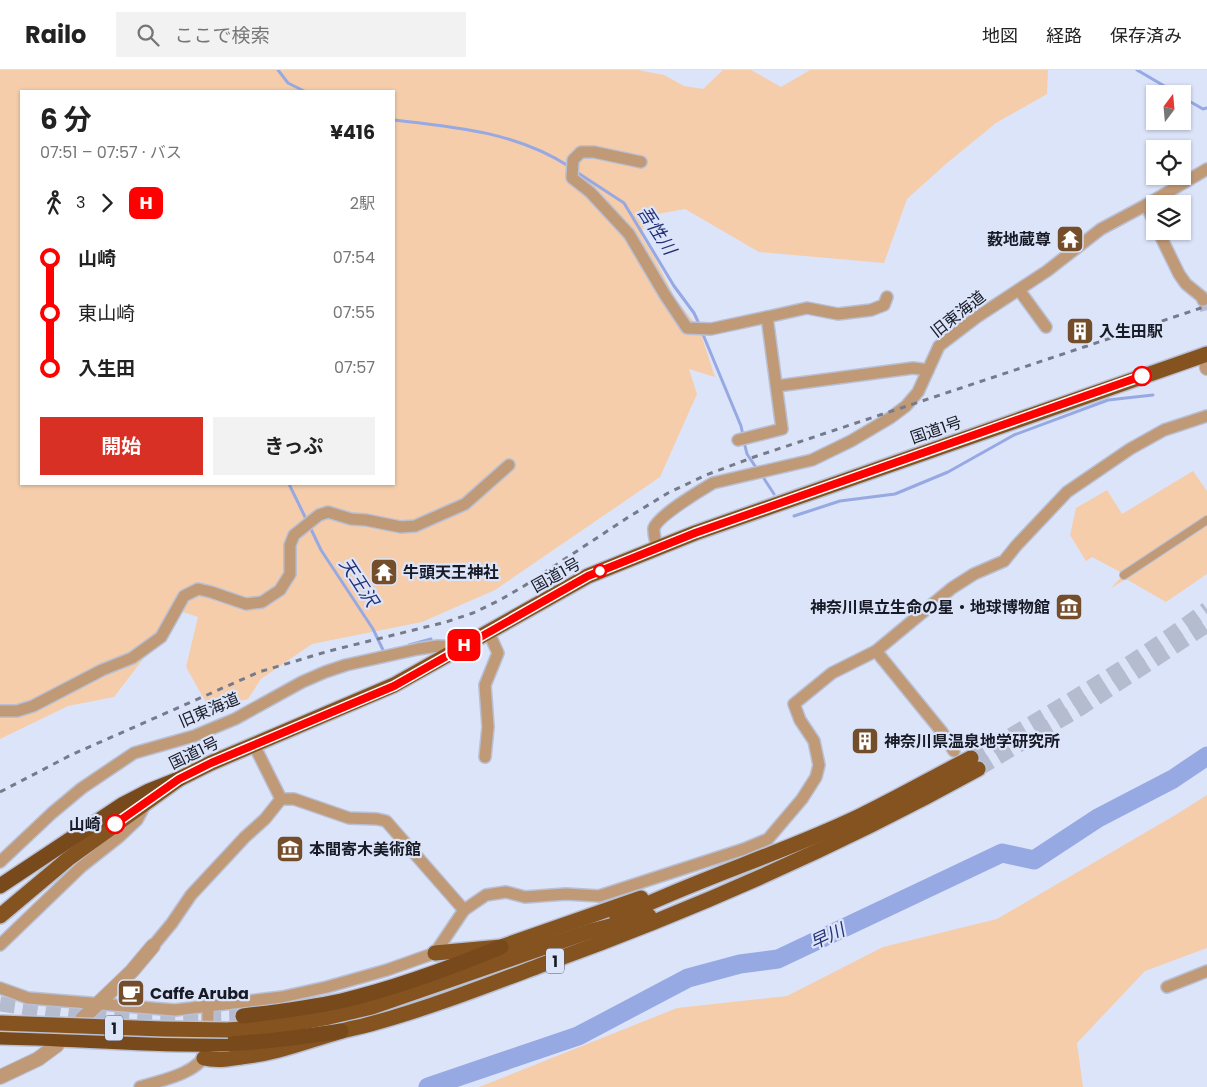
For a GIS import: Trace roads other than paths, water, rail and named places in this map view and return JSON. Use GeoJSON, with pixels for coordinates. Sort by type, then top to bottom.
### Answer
{"type":"FeatureCollection","features":[{"type":"Feature","properties":{"kind":"highway","name":"国道1号"},"geometry":{"type":"LineString","coordinates":[[0,916],[68,859],[179,779],[394,686],[588,576],[657,547],[1206,359]]}},
{"type":"Feature","properties":{"kind":"highway","name":"1"},"geometry":{"type":"LineString","coordinates":[[205,1054],[216,1060],[289,1049],[424,1008],[623,936],[842,840],[905,809],[974,764],[860,816],[641,906],[591,931]]}},
{"type":"Feature","properties":{"kind":"highway"},"geometry":{"type":"LineString","coordinates":[[0,886],[122,805],[149,791],[179,779]]}},
{"type":"Feature","properties":{"kind":"highway","name":"1"},"geometry":{"type":"LineString","coordinates":[[0,1023],[228,1030],[279,1026],[329,1017],[372,1007],[591,931],[644,918],[763,875]]}},
{"type":"Feature","properties":{"kind":"highway","name":"1"},"geometry":{"type":"LineString","coordinates":[[243,1016],[282,1012],[342,1000],[402,983],[620,905],[714,876]]}},
{"type":"Feature","properties":{"kind":"highway","name":"1"},"geometry":{"type":"LineString","coordinates":[[435,953],[501,947]]}},
{"type":"Feature","properties":{"kind":"highway","name":"1"},"geometry":{"type":"LineString","coordinates":[[0,1037],[160,1044],[221,1044],[288,1039],[341,1032]]}},
{"type":"Feature","properties":{"kind":"street"},"geometry":{"type":"LineString","coordinates":[[641,162],[594,152],[580,152],[573,160],[572,178],[590,192],[629,234],[665,296],[687,328],[711,329],[807,308],[838,314],[871,310],[884,305],[888,297]]}},
{"type":"Feature","properties":{"kind":"street","name":"旧東海道"},"geometry":{"type":"LineString","coordinates":[[1163,195],[1207,169]]}},
{"type":"Feature","properties":{"kind":"street","name":"旧東海道"},"geometry":{"type":"LineString","coordinates":[[657,547],[654,534],[658,523],[667,514],[713,483],[812,460],[842,446],[890,418],[906,406],[918,392],[939,346],[1047,271],[1101,229],[1146,205]]}},
{"type":"Feature","properties":{"kind":"street"},"geometry":{"type":"LineString","coordinates":[[1162,240],[1186,284],[1204,298]]}},
{"type":"Feature","properties":{"kind":"street"},"geometry":{"type":"LineString","coordinates":[[1019,290],[1046,327]]}},
{"type":"Feature","properties":{"kind":"street"},"geometry":{"type":"LineString","coordinates":[[738,440],[782,429],[767,317]]}},
{"type":"Feature","properties":{"kind":"street"},"geometry":{"type":"LineString","coordinates":[[777,386],[913,368],[928,370]]}},
{"type":"Feature","properties":{"kind":"street"},"geometry":{"type":"LineString","coordinates":[[0,988],[28,998],[175,1010],[282,997],[388,970],[435,953],[464,910],[486,895],[506,892],[525,897],[566,894],[599,896],[744,849],[768,839],[802,799],[816,777],[819,765],[814,741],[800,720],[794,704],[832,673],[876,651],[952,588],[974,574],[1004,562],[1016,546],[1067,492],[1164,430],[1207,416]]}},
{"type":"Feature","properties":{"kind":"street"},"geometry":{"type":"LineString","coordinates":[[0,711],[17,711],[33,706],[102,670],[132,658],[160,637],[184,596],[198,589],[246,604],[262,602],[280,590],[290,574],[290,545],[294,535],[319,515],[328,512],[351,519],[401,527],[415,526],[465,504],[509,465]]}},
{"type":"Feature","properties":{"kind":"street"},"geometry":{"type":"LineString","coordinates":[[1124,574],[1207,520]]}},
{"type":"Feature","properties":{"kind":"street"},"geometry":{"type":"LineString","coordinates":[[485,757],[488,727],[485,685],[498,653],[489,633]]}},
{"type":"Feature","properties":{"kind":"street","name":"旧東海道"},"geometry":{"type":"LineString","coordinates":[[0,862],[52,813],[82,788],[134,753],[194,736],[235,719],[302,682],[346,665],[418,649],[438,646],[460,647]]}},
{"type":"Feature","properties":{"kind":"street"},"geometry":{"type":"LineString","coordinates":[[876,651],[942,732],[954,751]]}},
{"type":"Feature","properties":{"kind":"street"},"geometry":{"type":"LineString","coordinates":[[254,745],[281,799]]}},
{"type":"Feature","properties":{"kind":"street"},"geometry":{"type":"LineString","coordinates":[[281,799],[294,800],[350,818],[377,819],[386,822],[464,910]]}},
{"type":"Feature","properties":{"kind":"street"},"geometry":{"type":"LineString","coordinates":[[82,1019],[132,971],[172,923],[191,895],[245,837],[266,819],[281,799]]}},
{"type":"Feature","properties":{"kind":"street"},"geometry":{"type":"LineString","coordinates":[[0,945],[81,867],[120,837],[137,820],[147,801]]}},
{"type":"Feature","properties":{"kind":"street"},"geometry":{"type":"LineString","coordinates":[[1166,987],[1207,970]]}},
{"type":"Feature","properties":{"kind":"street"},"geometry":{"type":"LineString","coordinates":[[208,1006],[208,1021]]}},
{"type":"Feature","properties":{"kind":"street"},"geometry":{"type":"LineString","coordinates":[[0,1077],[38,1059],[57,1045]]}},
{"type":"Feature","properties":{"kind":"street"},"geometry":{"type":"LineString","coordinates":[[140,1087],[189,1071],[205,1054]]}},
{"type":"Feature","properties":{"kind":"waterway","name":"吾性川"},"geometry":{"type":"LineString","coordinates":[[278,70],[288,83],[302,90]]}},
{"type":"Feature","properties":{"kind":"waterway"},"geometry":{"type":"LineString","coordinates":[[1137,70],[1163,85]]}},
{"type":"Feature","properties":{"kind":"waterway"},"geometry":{"type":"LineString","coordinates":[[1191,102],[1203,109],[1207,108]]}},
{"type":"Feature","properties":{"kind":"waterway","name":"吾性川"},"geometry":{"type":"LineString","coordinates":[[395,120],[440,125],[485,133],[528,146],[570,167]]}},
{"type":"Feature","properties":{"kind":"waterway","name":"吾性川"},"geometry":{"type":"LineString","coordinates":[[575,171],[624,203],[674,286],[694,313],[700,326]]}},
{"type":"Feature","properties":{"kind":"waterway","name":"吾性川"},"geometry":{"type":"LineString","coordinates":[[702,332],[743,435]]}},
{"type":"Feature","properties":{"kind":"waterway","name":"吾性川"},"geometry":{"type":"LineString","coordinates":[[794,516],[840,501],[895,494],[948,472],[1014,435],[1108,400],[1153,395]]}},
{"type":"Feature","properties":{"kind":"waterway","name":"吾性川"},"geometry":{"type":"LineString","coordinates":[[744,442],[747,454],[757,469]]}},
{"type":"Feature","properties":{"kind":"waterway","name":"吾性川"},"geometry":{"type":"LineString","coordinates":[[761,474],[774,494]]}},
{"type":"Feature","properties":{"kind":"waterway","name":"天王沢"},"geometry":{"type":"LineString","coordinates":[[289,485],[307,521]]}},
{"type":"Feature","properties":{"kind":"waterway","name":"天王沢"},"geometry":{"type":"LineString","coordinates":[[310,527],[321,550],[373,629],[384,652]]}},
{"type":"Feature","properties":{"kind":"waterway","name":"天王沢"},"geometry":{"type":"LineString","coordinates":[[409,645],[431,639]]}},
{"type":"Feature","properties":{"kind":"waterway","name":"早川"},"geometry":{"type":"LineString","coordinates":[[428,1087],[578,1036],[688,978],[740,964],[778,959],[1002,853],[1034,860],[1098,818],[1173,779],[1207,756]]}},
{"type":"Feature","properties":{"kind":"tunnel"},"geometry":{"type":"LineString","coordinates":[[1203,300],[1207,316]]}},
{"type":"Feature","properties":{"kind":"tunnel"},"geometry":{"type":"LineString","coordinates":[[971,758],[1091,687],[1179,630],[1207,609]]}},
{"type":"Feature","properties":{"kind":"tunnel"},"geometry":{"type":"LineString","coordinates":[[978,769],[1081,708],[1207,625]]}},
{"type":"Feature","properties":{"kind":"tunnel"},"geometry":{"type":"LineString","coordinates":[[0,1004],[72,1014],[162,1018],[243,1016]]}},
{"type":"Feature","properties":{"kind":"railway"},"geometry":{"type":"LineString","coordinates":[[0,792],[71,755],[259,672],[329,651],[446,622],[473,613],[524,586],[668,493],[706,475],[754,457],[1207,306]]}},
{"type":"Feature","properties":{"kind":"place","name":"薮地蔵尊"},"geometry":{"type":"Point","coordinates":[1070,239]}},
{"type":"Feature","properties":{"kind":"place","name":"入生田駅"},"geometry":{"type":"Point","coordinates":[1080,331]}},
{"type":"Feature","properties":{"kind":"place","name":"牛頭天王神社"},"geometry":{"type":"Point","coordinates":[384,572]}},
{"type":"Feature","properties":{"kind":"place","name":"神奈川県立生命の星・地球博物館"},"geometry":{"type":"Point","coordinates":[1069,607]}},
{"type":"Feature","properties":{"kind":"place","name":"神奈川県温泉地学研究所"},"geometry":{"type":"Point","coordinates":[865,741]}},
{"type":"Feature","properties":{"kind":"place","name":"山崎"},"geometry":{"type":"Point","coordinates":[115,824]}},
{"type":"Feature","properties":{"kind":"place","name":"本間寄木美術館"},"geometry":{"type":"Point","coordinates":[290,849]}},
{"type":"Feature","properties":{"kind":"place","name":"Caffe Aruba"},"geometry":{"type":"Point","coordinates":[131,993]}}]}
